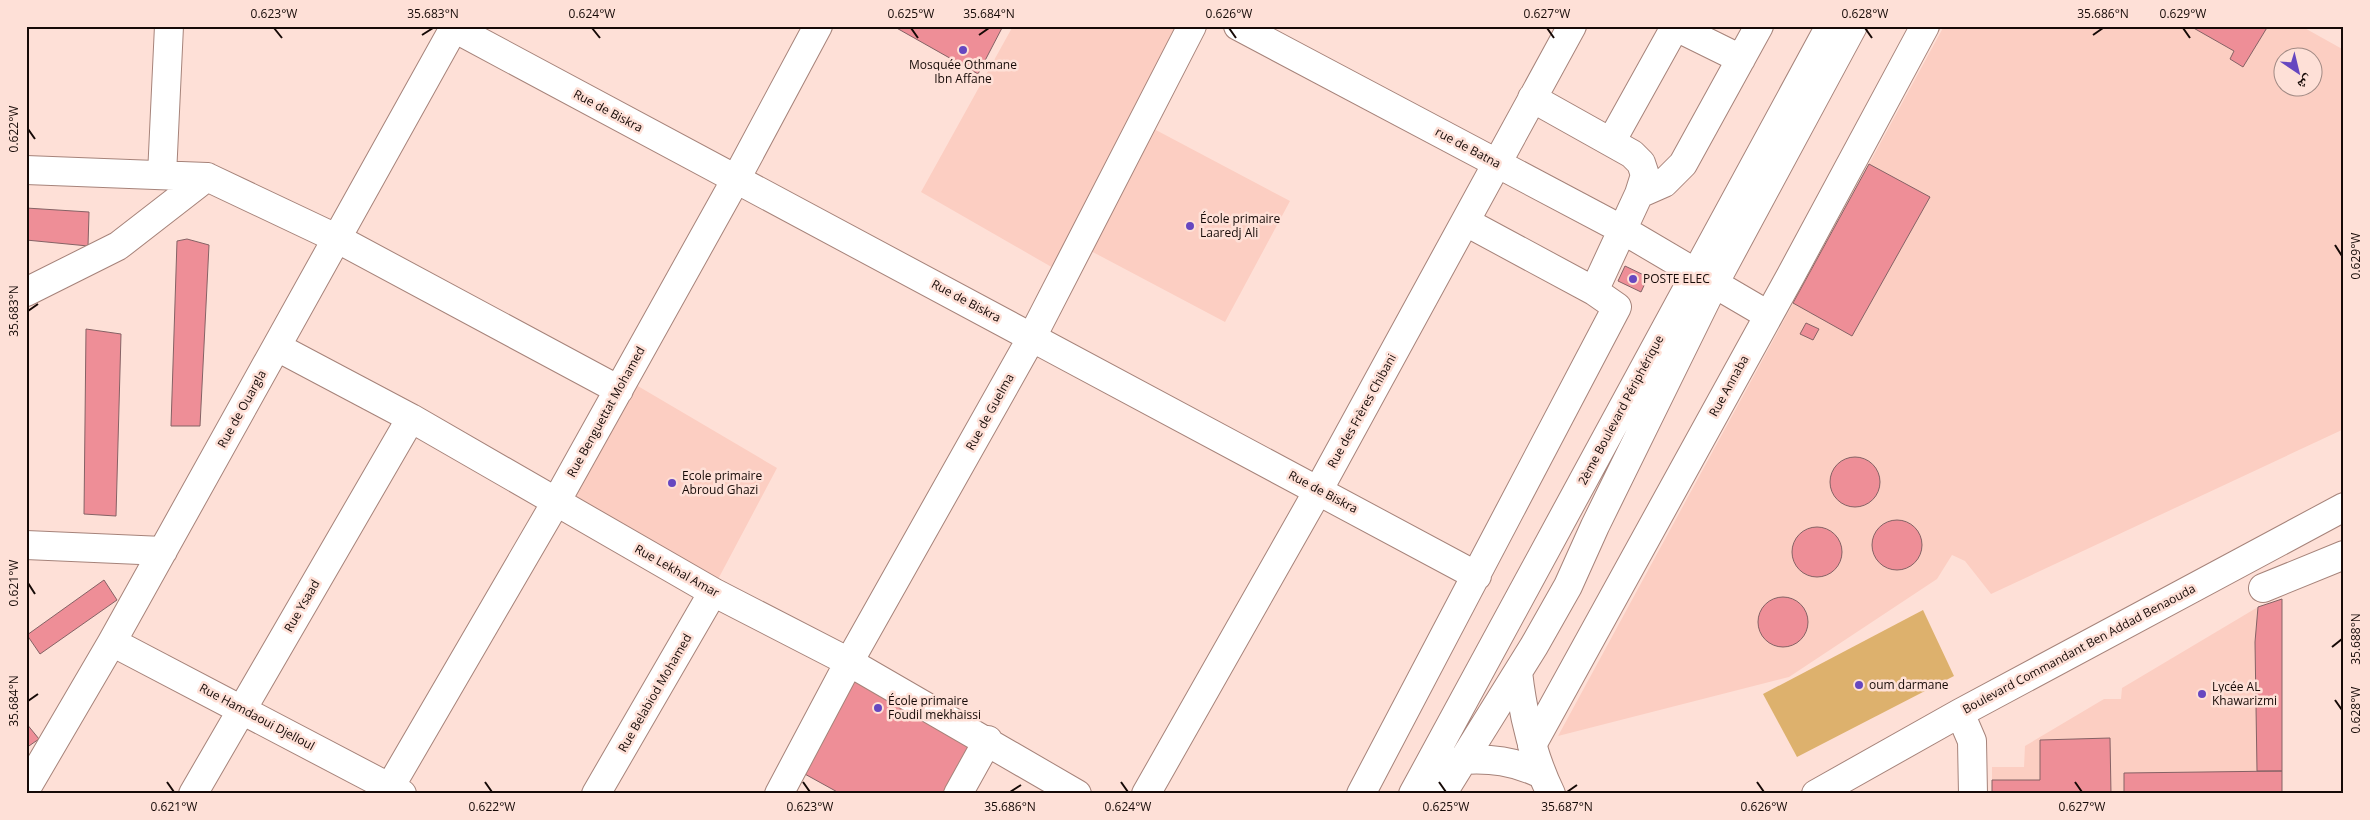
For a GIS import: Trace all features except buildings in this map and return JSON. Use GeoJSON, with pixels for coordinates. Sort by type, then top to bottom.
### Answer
{"type":"FeatureCollection","features":[{"type":"Feature","properties":{"kind":"street"},"geometry":{"type":"LineString","coordinates":[[162,175],[169,26]]}},
{"type":"Feature","properties":{"kind":"street","name":"Rue Benguettat Mohamed"},"geometry":{"type":"LineString","coordinates":[[393,791],[619,390],[818,26]]}},
{"type":"Feature","properties":{"kind":"street","name":"Rue de Guelma"},"geometry":{"type":"LineString","coordinates":[[779,794],[849,662],[1032,337],[1192,26]]}},
{"type":"Feature","properties":{"kind":"street","name":"rue de Batna"},"geometry":{"type":"LineString","coordinates":[[1238,26],[1623,230],[1768,315]]}},
{"type":"Feature","properties":{"kind":"street","name":"Rue des Frères Chibani"},"geometry":{"type":"LineString","coordinates":[[1146,794],[1318,489],[1572,26]]}},
{"type":"Feature","properties":{"kind":"street"},"geometry":{"type":"LineString","coordinates":[[1639,194],[1664,183],[1683,164],[1760,26]]}},
{"type":"Feature","properties":{"kind":"street","name":"2ème Boulevard Périphérique"},"geometry":{"type":"LineString","coordinates":[[1442,794],[1461,760],[1518,672],[1568,586],[1705,278],[1830,26]]}},
{"type":"Feature","properties":{"kind":"street","name":"2ème Boulevard Périphérique"},"geometry":{"type":"LineString","coordinates":[[1413,794],[1705,278],[1853,26]]}},
{"type":"Feature","properties":{"kind":"street","name":"Rue Annaba"},"geometry":{"type":"LineString","coordinates":[[1532,745],[1925,26]]}},
{"type":"Feature","properties":{"kind":"street","name":"Rue de Biskra"},"geometry":{"type":"LineString","coordinates":[[454,27],[1477,576]]}},
{"type":"Feature","properties":{"kind":"street","name":"Rue de Ouargla"},"geometry":{"type":"LineString","coordinates":[[26,790],[112,642],[278,347],[454,27]]}},
{"type":"Feature","properties":{"kind":"street"},"geometry":{"type":"LineString","coordinates":[[1611,142],[1674,27],[1741,59]]}},
{"type":"Feature","properties":{"kind":"street"},"geometry":{"type":"LineString","coordinates":[[1532,98],[1632,154],[1641,164],[1645,175],[1639,194],[1594,291]]}},
{"type":"Feature","properties":{"kind":"street"},"geometry":{"type":"LineString","coordinates":[[26,170],[206,177],[338,239],[619,390]]}},
{"type":"Feature","properties":{"kind":"street"},"geometry":{"type":"LineString","coordinates":[[26,292],[118,246],[206,177]]}},
{"type":"Feature","properties":{"kind":"street"},"geometry":{"type":"LineString","coordinates":[[1361,794],[1617,307],[1594,291],[1466,222]]}},
{"type":"Feature","properties":{"kind":"street","name":"Rue Lekhal Amar"},"geometry":{"type":"LineString","coordinates":[[278,347],[412,418],[714,592],[849,662],[988,740],[1077,794]]}},
{"type":"Feature","properties":{"kind":"street","name":"Rue Ysaad"},"geometry":{"type":"LineString","coordinates":[[193,794],[412,418]]}},
{"type":"Feature","properties":{"kind":"street","name":"Boulevard Commandant Ben Addad Benaouda"},"geometry":{"type":"LineString","coordinates":[[1816,794],[1960,713],[2344,507]]}},
{"type":"Feature","properties":{"kind":"street"},"geometry":{"type":"LineString","coordinates":[[26,545],[163,551]]}},
{"type":"Feature","properties":{"kind":"street"},"geometry":{"type":"LineString","coordinates":[[2263,588],[2344,555]]}},
{"type":"Feature","properties":{"kind":"street","name":"Rue Belabiod Mohamed"},"geometry":{"type":"LineString","coordinates":[[596,794],[714,592]]}},
{"type":"Feature","properties":{"kind":"street","name":"Rue Hamdaoui Djelloul"},"geometry":{"type":"LineString","coordinates":[[112,642],[242,709],[393,791]]}},
{"type":"Feature","properties":{"kind":"street"},"geometry":{"type":"LineString","coordinates":[[1518,672],[1525,719],[1546,784]]}},
{"type":"Feature","properties":{"kind":"street"},"geometry":{"type":"LineString","coordinates":[[1960,713],[1972,741],[1972,794]]}},
{"type":"Feature","properties":{"kind":"street"},"geometry":{"type":"LineString","coordinates":[[958,794],[988,740]]}},
{"type":"Feature","properties":{"kind":"street"},"geometry":{"type":"LineString","coordinates":[[1461,760],[1502,760],[1522,765],[1546,784]]}},
{"type":"Feature","properties":{"kind":"shaded area"},"geometry":{"type":"Polygon","coordinates":[[[1013,26],[1182,26],[1055,269],[921,192],[1013,26]]]}},
{"type":"Feature","properties":{"kind":"shaded area"},"geometry":{"type":"Polygon","coordinates":[[[1944,26],[2301,26],[2344,50],[2344,429],[1991,594],[1965,561],[1952,555],[1937,579],[1789,677],[1558,736],[1944,26]]]}},
{"type":"Feature","properties":{"kind":"shaded area","name":"École primaire Laaredj Ali"},"geometry":{"type":"Polygon","coordinates":[[[1154,129],[1290,201],[1225,322],[1089,250],[1154,129]]]}},
{"type":"Feature","properties":{"kind":"shaded area","name":"Ecole primaire Abroud Ghazi"},"geometry":{"type":"Polygon","coordinates":[[[631,382],[777,468],[715,585],[567,498],[631,382]]]}},
{"type":"Feature","properties":{"kind":"shaded area","name":"Lycée AL Khawarizmi"},"geometry":{"type":"Polygon","coordinates":[[[2282,599],[2282,794],[1992,794],[1992,767],[2024,767],[2025,746],[2104,699],[2121,699],[2122,688],[2258,607],[2282,599]]]}},
{"type":"Feature","properties":{"kind":"shaded area","name":"oum darmane"},"geometry":{"type":"Polygon","coordinates":[[[1923,610],[1954,676],[1797,757],[1763,694],[1923,610]]]}},
{"type":"Feature","properties":{"kind":"place","name":"Mosquée Othmane Ibn Affane"},"geometry":{"type":"Point","coordinates":[963,50]}},
{"type":"Feature","properties":{"kind":"place","name":"École primaire Laaredj Ali"},"geometry":{"type":"Point","coordinates":[1190,226]}},
{"type":"Feature","properties":{"kind":"place","name":"POSTE ELEC"},"geometry":{"type":"Point","coordinates":[1633,279]}},
{"type":"Feature","properties":{"kind":"place","name":"Ecole primaire Abroud Ghazi"},"geometry":{"type":"Point","coordinates":[672,483]}},
{"type":"Feature","properties":{"kind":"place","name":"oum darmane"},"geometry":{"type":"Point","coordinates":[1859,685]}},
{"type":"Feature","properties":{"kind":"place","name":"Lycée AL Khawarizmi"},"geometry":{"type":"Point","coordinates":[2202,694]}},
{"type":"Feature","properties":{"kind":"place","name":"École primaire Foudil mekhaissi"},"geometry":{"type":"Point","coordinates":[878,708]}}]}
